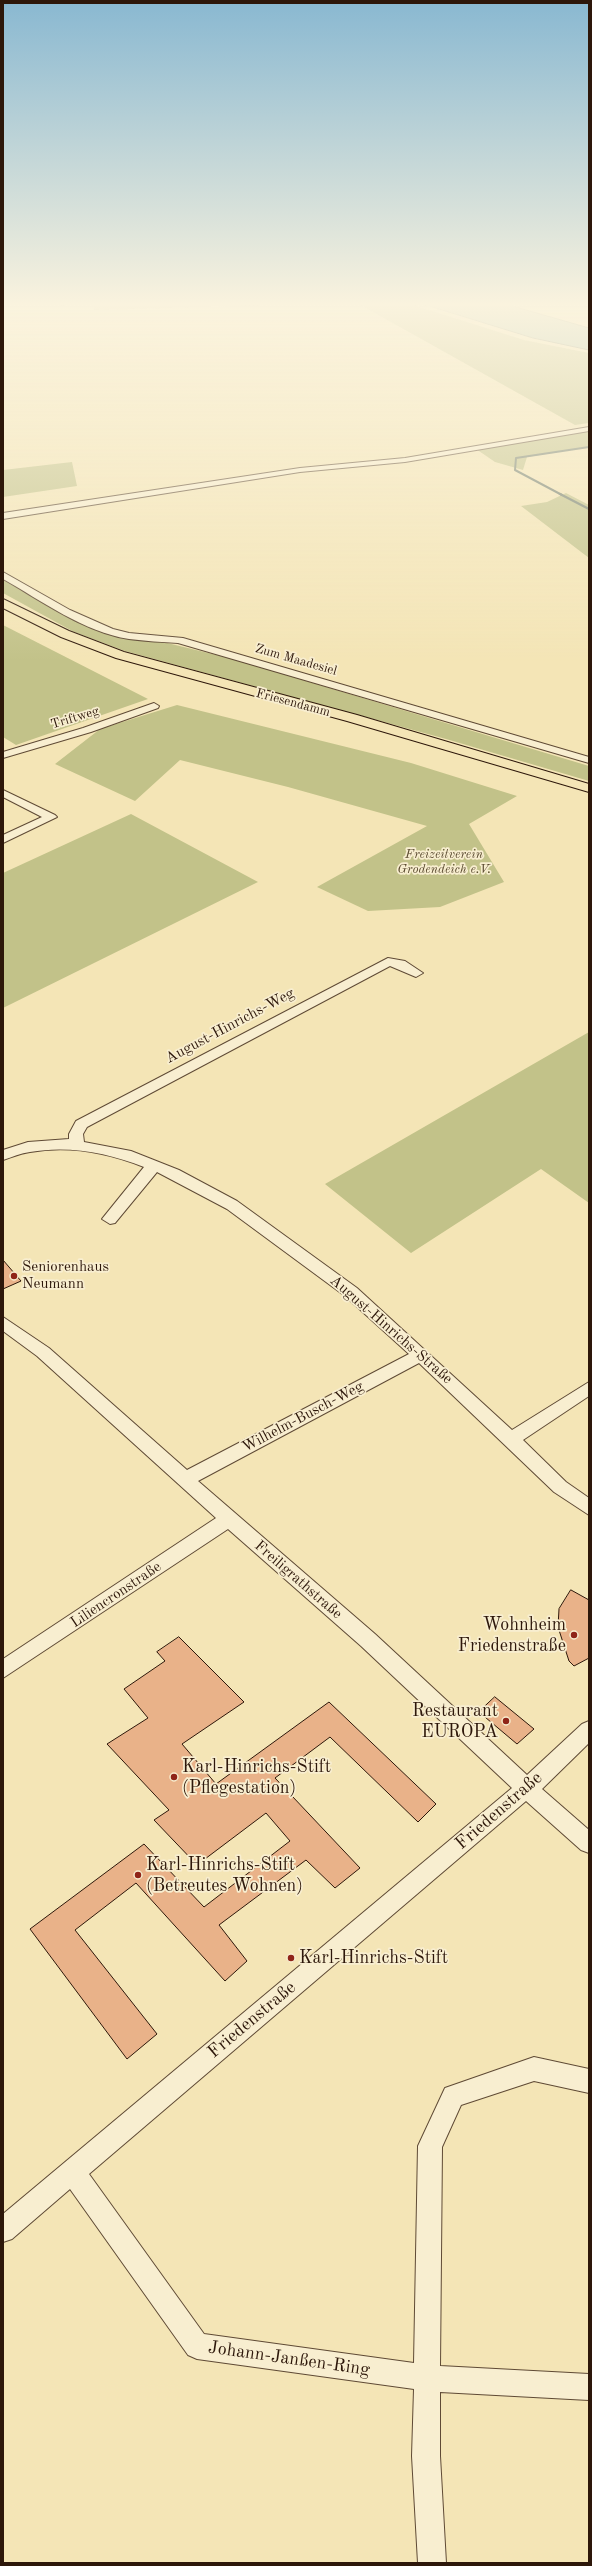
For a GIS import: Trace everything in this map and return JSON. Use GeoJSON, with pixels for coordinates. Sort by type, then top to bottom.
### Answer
{"type":"FeatureCollection","features":[{"type":"Feature","properties":{"kind":"main road","name":"Friesendamm"},"geometry":{"type":"LineString","coordinates":[[3,603],[65,634],[120,655],[180,673],[352,718],[589,788]]}},
{"type":"Feature","properties":{"kind":"street"},"geometry":{"type":"LineString","coordinates":[[3,516],[300,470],[405,460],[589,430]]}},
{"type":"Feature","properties":{"kind":"street","name":"Zum Maadesiel"},"geometry":{"type":"LineString","coordinates":[[3,575],[81,619],[121,635],[179,640],[589,760]]}},
{"type":"Feature","properties":{"kind":"street","name":"Triftweg"},"geometry":{"type":"LineString","coordinates":[[3,756],[87,730],[154,706]]}},
{"type":"Feature","properties":{"kind":"street"},"geometry":{"type":"LineString","coordinates":[[3,793],[51,817],[3,838]]}},
{"type":"Feature","properties":{"kind":"street","name":"August-Hinrichs-Weg"},"geometry":{"type":"LineString","coordinates":[[77,1145],[76,1134],[81,1124],[388,962],[400,964],[416,972]]}},
{"type":"Feature","properties":{"kind":"street","name":"August-Hinrichs-Straße"},"geometry":{"type":"LineString","coordinates":[[3,1155],[28,1147],[77,1145],[126,1154],[153,1166],[174,1173],[232,1205],[351,1292],[421,1355],[560,1487],[589,1508]]}},
{"type":"Feature","properties":{"kind":"street"},"geometry":{"type":"LineString","coordinates":[[110,1219],[153,1166]]}},
{"type":"Feature","properties":{"kind":"street","name":"Freiligrathstraße"},"geometry":{"type":"LineString","coordinates":[[3,1323],[43,1352],[228,1519],[368,1640],[527,1788],[589,1842]]}},
{"type":"Feature","properties":{"kind":"street","name":"Wilhelm-Busch-Weg"},"geometry":{"type":"LineString","coordinates":[[184,1480],[421,1355]]}},
{"type":"Feature","properties":{"kind":"street"},"geometry":{"type":"LineString","coordinates":[[511,1439],[589,1388]]}},
{"type":"Feature","properties":{"kind":"street","name":"Liliencronstraße"},"geometry":{"type":"LineString","coordinates":[[3,1670],[228,1519]]}},
{"type":"Feature","properties":{"kind":"street","name":"Friedenstraße"},"geometry":{"type":"LineString","coordinates":[[3,2230],[527,1788],[589,1730]]}},
{"type":"Feature","properties":{"kind":"street"},"geometry":{"type":"LineString","coordinates":[[432,2563],[426,2456],[430,2146],[453,2096],[534,2069],[589,2081]]}},
{"type":"Feature","properties":{"kind":"street","name":"Johann-Janßen-Ring"},"geometry":{"type":"LineString","coordinates":[[72,2171],[197,2346],[428,2378],[589,2387]]}},
{"type":"Feature","properties":{"kind":"green space"},"geometry":{"type":"Polygon","coordinates":[[[571,423],[589,423],[589,423],[575,425],[571,423]]]}},
{"type":"Feature","properties":{"kind":"green space"},"geometry":{"type":"Polygon","coordinates":[[[589,431],[589,447],[527,457],[523,470],[495,462],[476,449],[589,431]]]}},
{"type":"Feature","properties":{"kind":"green space"},"geometry":{"type":"Polygon","coordinates":[[[72,462],[77,486],[3,497],[3,470],[72,462]]]}},
{"type":"Feature","properties":{"kind":"green space"},"geometry":{"type":"Polygon","coordinates":[[[566,493],[589,505],[589,558],[521,506],[547,502],[566,493]]]}},
{"type":"Feature","properties":{"kind":"green space"},"geometry":{"type":"Polygon","coordinates":[[[3,580],[91,628],[124,638],[159,641],[233,659],[589,766],[589,781],[446,739],[125,651],[74,632],[3,593],[3,580]]]}},
{"type":"Feature","properties":{"kind":"green space"},"geometry":{"type":"Polygon","coordinates":[[[3,625],[148,699],[16,745],[3,737],[3,625]]]}},
{"type":"Feature","properties":{"kind":"green space","name":"Freizeitverein Grodendeich e.V."},"geometry":{"type":"Polygon","coordinates":[[[177,705],[411,763],[517,796],[469,824],[504,882],[440,907],[368,911],[317,887],[427,826],[288,787],[180,760],[135,801],[55,764],[100,729],[177,705]]]}},
{"type":"Feature","properties":{"kind":"green space"},"geometry":{"type":"Polygon","coordinates":[[[131,814],[258,882],[3,1008],[3,873],[131,814]]]}},
{"type":"Feature","properties":{"kind":"green space"},"geometry":{"type":"Polygon","coordinates":[[[589,1032],[589,1203],[541,1169],[411,1253],[325,1184],[589,1032]]]}},
{"type":"Feature","properties":{"kind":"building","name":"Seniorenhaus Neumann"},"geometry":{"type":"Polygon","coordinates":[[[3,1260],[21,1281],[3,1289],[3,1260]]]}},
{"type":"Feature","properties":{"kind":"building","name":"Wohnheim Friedenstraße"},"geometry":{"type":"Polygon","coordinates":[[[571,1590],[589,1600],[589,1658],[574,1666],[569,1661],[558,1627],[559,1609],[571,1590]]]}},
{"type":"Feature","properties":{"kind":"building","name":"Karl-Hinrichs-Stift (Betreutes Wohnen)"},"geometry":{"type":"Polygon","coordinates":[[[179,1637],[244,1702],[182,1744],[216,1784],[329,1702],[436,1804],[418,1822],[330,1737],[275,1778],[360,1868],[335,1888],[306,1860],[219,1925],[247,1961],[225,1981],[136,1883],[75,1930],[157,2034],[127,2059],[30,1929],[144,1844],[204,1907],[290,1841],[266,1813],[197,1865],[154,1820],[169,1810],[107,1744],[148,1718],[124,1689],[165,1661],[157,1652],[179,1637]]]}},
{"type":"Feature","properties":{"kind":"building","name":"Restaurant EUROPA"},"geometry":{"type":"Polygon","coordinates":[[[495,1697],[534,1729],[517,1744],[479,1712],[495,1697]]]}},
{"type":"Feature","properties":{"kind":"waterway"},"geometry":{"type":"LineString","coordinates":[[562,495],[515,470],[516,458],[589,447]]}},
{"type":"Feature","properties":{"kind":"waterway"},"geometry":{"type":"LineString","coordinates":[[560,494],[589,509]]}},
{"type":"Feature","properties":{"kind":"place","name":"Seniorenhaus Neumann"},"geometry":{"type":"Point","coordinates":[14,1276]}},
{"type":"Feature","properties":{"kind":"place","name":"Wohnheim Friedenstraße"},"geometry":{"type":"Point","coordinates":[574,1635]}},
{"type":"Feature","properties":{"kind":"place","name":"Restaurant EUROPA"},"geometry":{"type":"Point","coordinates":[506,1721]}},
{"type":"Feature","properties":{"kind":"place","name":"Karl-Hinrichs-Stift (Pflegestation)"},"geometry":{"type":"Point","coordinates":[174,1777]}},
{"type":"Feature","properties":{"kind":"place","name":"Karl-Hinrichs-Stift (Betreutes Wohnen)"},"geometry":{"type":"Point","coordinates":[138,1875]}},
{"type":"Feature","properties":{"kind":"place","name":"Karl-Hinrichs-Stift"},"geometry":{"type":"Point","coordinates":[291,1958]}}]}
